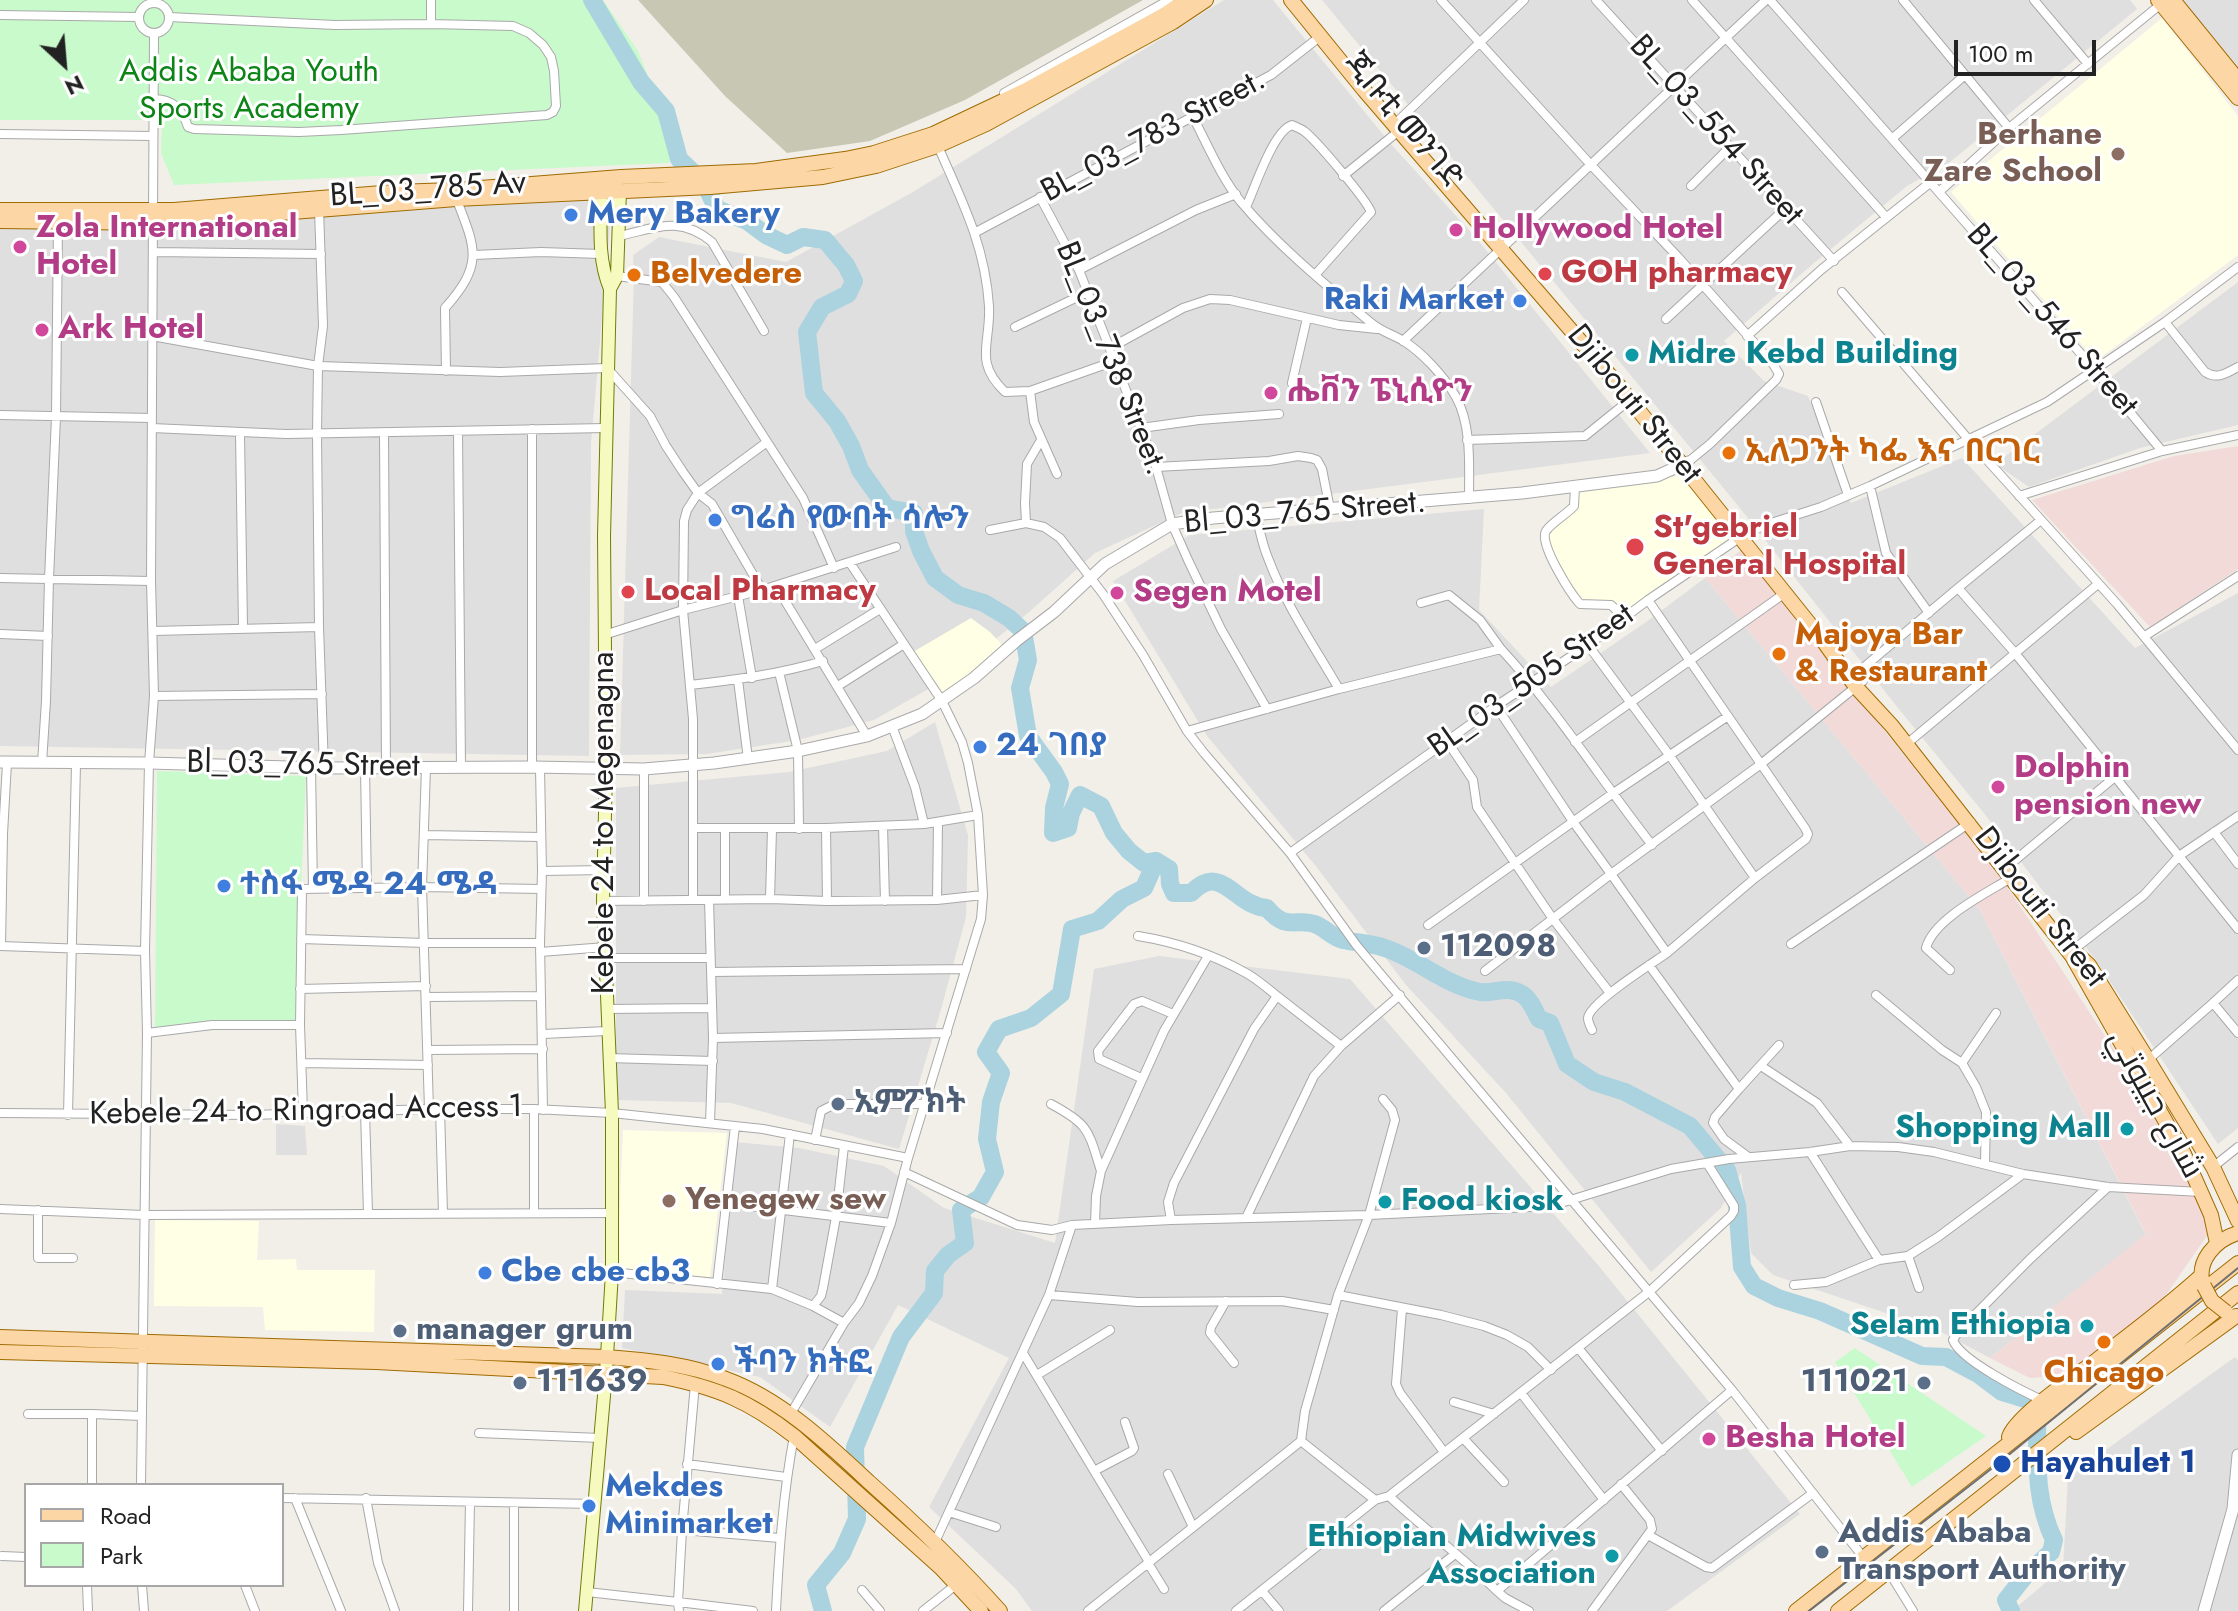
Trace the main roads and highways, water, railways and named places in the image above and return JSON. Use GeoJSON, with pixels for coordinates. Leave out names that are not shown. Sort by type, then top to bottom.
{"type":"FeatureCollection","features":[{"type":"Feature","properties":{"kind":"main road"},"geometry":{"type":"LineString","coordinates":[[935,140],[1186,0]]}},
{"type":"Feature","properties":{"kind":"main road"},"geometry":{"type":"LineString","coordinates":[[664,182],[707,180],[845,159],[935,140],[986,124],[1173,22],[1206,0]]}},
{"type":"Feature","properties":{"kind":"main road"},"geometry":{"type":"LineString","coordinates":[[1291,0],[1323,33]]}},
{"type":"Feature","properties":{"kind":"main road","name":"ጂቡቲ መንገድ"},"geometry":{"type":"LineString","coordinates":[[1300,0],[1323,33],[1504,246]]}},
{"type":"Feature","properties":{"kind":"main road"},"geometry":{"type":"LineString","coordinates":[[2164,1],[2220,67],[2238,98]]}},
{"type":"Feature","properties":{"kind":"main road"},"geometry":{"type":"LineString","coordinates":[[2220,67],[2238,80]]}},
{"type":"Feature","properties":{"kind":"main road","name":"BL_03_785 Av"},"geometry":{"type":"LineString","coordinates":[[0,210],[153,217],[235,206],[394,192],[601,192],[664,182]]}},
{"type":"Feature","properties":{"kind":"main road","name":"BL_03_785 Av"},"geometry":{"type":"LineString","coordinates":[[0,221],[58,222],[319,209],[455,194],[664,182]]}},
{"type":"Feature","properties":{"kind":"main road"},"geometry":{"type":"LineString","coordinates":[[610,289],[617,276],[620,190]]}},
{"type":"Feature","properties":{"kind":"main road"},"geometry":{"type":"LineString","coordinates":[[601,192],[601,254],[610,289]]}},
{"type":"Feature","properties":{"kind":"main road","name":"Djibouti Street"},"geometry":{"type":"LineString","coordinates":[[1504,246],[1632,398],[1909,742],[1969,823]]}},
{"type":"Feature","properties":{"kind":"main road","name":"Kebele 24 to Megenagna"},"geometry":{"type":"LineString","coordinates":[[606,1373],[612,1272],[612,1113],[603,901],[606,428],[610,289]]}},
{"type":"Feature","properties":{"kind":"main road","name":"Djibouti Street"},"geometry":{"type":"LineString","coordinates":[[1859,680],[1969,823],[2073,950],[2089,965],[2213,1167],[2238,1221]]}},
{"type":"Feature","properties":{"kind":"main road","name":"Djibouti Street"},"geometry":{"type":"LineString","coordinates":[[2011,874],[2072,956],[2079,972]]}},
{"type":"Feature","properties":{"kind":"main road","name":"شارع جيبوتي"},"geometry":{"type":"LineString","coordinates":[[2079,972],[2184,1154],[2211,1215],[2217,1243]]}},
{"type":"Feature","properties":{"kind":"main road"},"geometry":{"type":"LineString","coordinates":[[2049,1443],[2072,1435],[2233,1315],[2212,1301],[2202,1281],[2205,1260],[2217,1243],[2238,1233]]}},
{"type":"Feature","properties":{"kind":"main road"},"geometry":{"type":"LineString","coordinates":[[2043,1406],[2158,1326],[2238,1263]]}},
{"type":"Feature","properties":{"kind":"main road"},"geometry":{"type":"LineString","coordinates":[[1796,1611],[2014,1434],[2043,1406],[2202,1281]]}},
{"type":"Feature","properties":{"kind":"main road"},"geometry":{"type":"LineString","coordinates":[[1838,1611],[2238,1293]]}},
{"type":"Feature","properties":{"kind":"main road"},"geometry":{"type":"LineString","coordinates":[[0,1337],[143,1350],[606,1373],[663,1377],[695,1384],[743,1401],[769,1416],[837,1473],[957,1584],[981,1611]]}},
{"type":"Feature","properties":{"kind":"main road"},"geometry":{"type":"LineString","coordinates":[[0,1352],[143,1350],[606,1357],[697,1369],[728,1379],[790,1415],[838,1453],[935,1542],[1000,1611]]}},
{"type":"Feature","properties":{"kind":"main road"},"geometry":{"type":"LineString","coordinates":[[585,1611],[606,1373]]}},
{"type":"Feature","properties":{"kind":"main road"},"geometry":{"type":"LineString","coordinates":[[864,1498],[874,1486]]}},
{"type":"Feature","properties":{"kind":"waterway"},"geometry":{"type":"LineString","coordinates":[[592,0],[641,82],[666,111],[679,159],[705,184],[717,209],[747,221],[787,245],[803,237],[825,240],[846,265],[854,281],[848,294],[822,307],[807,332],[814,393],[837,421],[860,470],[887,508],[914,513],[914,531],[935,578],[958,595],[984,603],[1009,618],[1023,631],[1028,660],[1020,688],[1028,736],[1060,784],[1054,808],[1053,833],[1068,828],[1080,795],[1101,806],[1114,833],[1129,851],[1144,863],[1156,861],[1169,869],[1174,893],[1191,893],[1202,884],[1220,883],[1246,900],[1267,908],[1281,920],[1310,923],[1343,940],[1385,948],[1468,989],[1480,992],[1511,990],[1522,994],[1539,1019],[1550,1023],[1567,1064],[1594,1082],[1625,1092],[1690,1126],[1727,1170],[1737,1205],[1742,1267],[1754,1286],[1922,1356],[1946,1357],[1978,1374],[2002,1392],[2028,1400],[2037,1407],[2040,1491],[2054,1540],[2051,1552],[2025,1576],[2006,1600],[2011,1611]]}},
{"type":"Feature","properties":{"kind":"waterway"},"geometry":{"type":"LineString","coordinates":[[823,1611],[816,1585],[842,1553],[857,1519],[855,1447],[901,1337],[934,1293],[935,1271],[948,1255],[965,1243],[961,1210],[981,1197],[995,1172],[987,1139],[991,1102],[1001,1073],[986,1052],[999,1029],[1031,1018],[1061,994],[1072,929],[1098,921],[1122,899],[1144,888],[1156,861]]}},
{"type":"Feature","properties":{"kind":"tram line"},"geometry":{"type":"LineString","coordinates":[[1809,1611],[2000,1462],[2238,1268]]}},
{"type":"Feature","properties":{"kind":"place","name":"Berhane Zare School"},"geometry":{"type":"Point","coordinates":[2118,154]}},
{"type":"Feature","properties":{"kind":"place","name":"Mery Bakery"},"geometry":{"type":"Point","coordinates":[571,215]}},
{"type":"Feature","properties":{"kind":"place","name":"Hollywood Hotel"},"geometry":{"type":"Point","coordinates":[1456,230]}},
{"type":"Feature","properties":{"kind":"place","name":"Zola International Hotel"},"geometry":{"type":"Point","coordinates":[20,247]}},
{"type":"Feature","properties":{"kind":"place","name":"GOH pharmacy"},"geometry":{"type":"Point","coordinates":[1545,274]}},
{"type":"Feature","properties":{"kind":"place","name":"Belvedere"},"geometry":{"type":"Point","coordinates":[634,275]}},
{"type":"Feature","properties":{"kind":"place","name":"Raki Market"},"geometry":{"type":"Point","coordinates":[1520,301]}},
{"type":"Feature","properties":{"kind":"place","name":"Ark Hotel"},"geometry":{"type":"Point","coordinates":[42,330]}},
{"type":"Feature","properties":{"kind":"place","name":"Midre Kebd Building"},"geometry":{"type":"Point","coordinates":[1632,355]}},
{"type":"Feature","properties":{"kind":"place","name":"ሔቨን ፔኒሲዮን"},"geometry":{"type":"Point","coordinates":[1271,393]}},
{"type":"Feature","properties":{"kind":"place","name":"ኢለጋንት ካፌ እና በርገር"},"geometry":{"type":"Point","coordinates":[1729,453]}},
{"type":"Feature","properties":{"kind":"place","name":"ግሬስ የውበት ሳሎን"},"geometry":{"type":"Point","coordinates":[715,520]}},
{"type":"Feature","properties":{"kind":"place","name":"St'gebriel General Hospital"},"geometry":{"type":"Point","coordinates":[1635,547]}},
{"type":"Feature","properties":{"kind":"place","name":"Local Pharmacy"},"geometry":{"type":"Point","coordinates":[628,592]}},
{"type":"Feature","properties":{"kind":"place","name":"Segen Motel"},"geometry":{"type":"Point","coordinates":[1117,593]}},
{"type":"Feature","properties":{"kind":"place","name":"Majoya Bar & Restaurant"},"geometry":{"type":"Point","coordinates":[1779,654]}},
{"type":"Feature","properties":{"kind":"place","name":"24 ገበያ"},"geometry":{"type":"Point","coordinates":[980,747]}},
{"type":"Feature","properties":{"kind":"place","name":"Dolphin pension new"},"geometry":{"type":"Point","coordinates":[1998,787]}},
{"type":"Feature","properties":{"kind":"place","name":"ተስፋ ሜዳ 24 ሜዳ"},"geometry":{"type":"Point","coordinates":[224,886]}},
{"type":"Feature","properties":{"kind":"place","name":"112098"},"geometry":{"type":"Point","coordinates":[1424,948]}},
{"type":"Feature","properties":{"kind":"place","name":"ኢምፖክት"},"geometry":{"type":"Point","coordinates":[838,1104]}},
{"type":"Feature","properties":{"kind":"place","name":"Shopping Mall"},"geometry":{"type":"Point","coordinates":[2127,1129]}},
{"type":"Feature","properties":{"kind":"place","name":"Yenegew sew"},"geometry":{"type":"Point","coordinates":[669,1201]}},
{"type":"Feature","properties":{"kind":"place","name":"Food kiosk"},"geometry":{"type":"Point","coordinates":[1385,1202]}},
{"type":"Feature","properties":{"kind":"place","name":"Cbe cbe cb3"},"geometry":{"type":"Point","coordinates":[485,1273]}},
{"type":"Feature","properties":{"kind":"place","name":"Selam Ethiopia"},"geometry":{"type":"Point","coordinates":[2087,1326]}},
{"type":"Feature","properties":{"kind":"place","name":"manager grum"},"geometry":{"type":"Point","coordinates":[400,1331]}},
{"type":"Feature","properties":{"kind":"place","name":"Chicago"},"geometry":{"type":"Point","coordinates":[2104,1342]}},
{"type":"Feature","properties":{"kind":"place","name":"ችባን ክትፎ"},"geometry":{"type":"Point","coordinates":[718,1364]}},
{"type":"Feature","properties":{"kind":"place","name":"111639"},"geometry":{"type":"Point","coordinates":[520,1383]}},
{"type":"Feature","properties":{"kind":"place","name":"111021"},"geometry":{"type":"Point","coordinates":[1924,1383]}},
{"type":"Feature","properties":{"kind":"place","name":"Besha Hotel"},"geometry":{"type":"Point","coordinates":[1709,1439]}},
{"type":"Feature","properties":{"kind":"place","name":"Hayahulet 1"},"geometry":{"type":"Point","coordinates":[2002,1464]}},
{"type":"Feature","properties":{"kind":"place","name":"Mekdes Minimarket"},"geometry":{"type":"Point","coordinates":[589,1506]}},
{"type":"Feature","properties":{"kind":"place","name":"Addis Ababa Transport Authority"},"geometry":{"type":"Point","coordinates":[1822,1552]}},
{"type":"Feature","properties":{"kind":"place","name":"Ethiopian Midwives Association"},"geometry":{"type":"Point","coordinates":[1612,1556]}},
{"type":"Feature","properties":{"kind":"park label","name":"Addis Ababa Youth Sports Academy"},"geometry":{"type":"Point","coordinates":[249,92]}}]}
